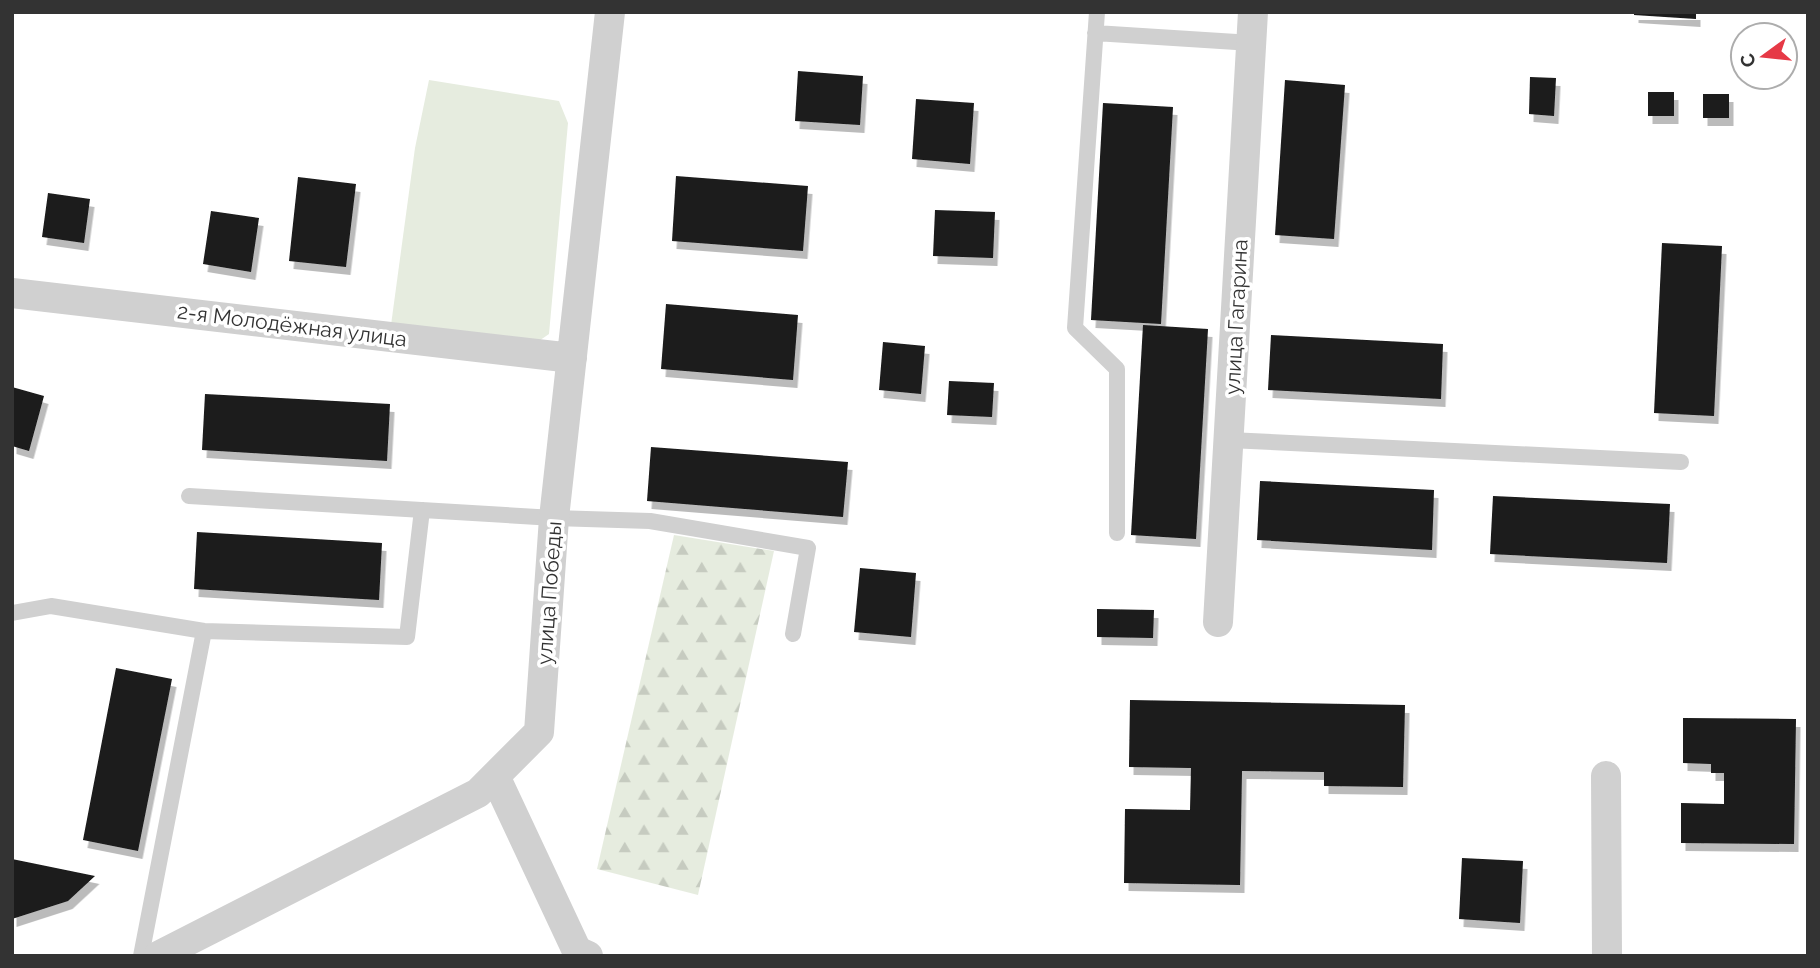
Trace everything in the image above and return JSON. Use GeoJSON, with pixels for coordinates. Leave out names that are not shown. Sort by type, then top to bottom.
{"type":"FeatureCollection","features":[{"type":"Feature","properties":{"kind":"street","name":"улица Победы"},"geometry":{"type":"LineString","coordinates":[[158,956],[478,793],[539,732],[554,518],[610,12]]}},
{"type":"Feature","properties":{"kind":"street","name":"улица Гагарина"},"geometry":{"type":"LineString","coordinates":[[1218,622],[1254,12]]}},
{"type":"Feature","properties":{"kind":"street","name":"2-я Молодёжная улица"},"geometry":{"type":"LineString","coordinates":[[12,293],[572,358]]}},
{"type":"Feature","properties":{"kind":"street"},"geometry":{"type":"LineString","coordinates":[[495,776],[581,954]]}},
{"type":"Feature","properties":{"kind":"street"},"geometry":{"type":"LineString","coordinates":[[1606,776],[1607,956]]}},
{"type":"Feature","properties":{"kind":"lane"},"geometry":{"type":"LineString","coordinates":[[1097,12],[1075,328],[1117,369],[1117,533]]}},
{"type":"Feature","properties":{"kind":"lane"},"geometry":{"type":"LineString","coordinates":[[1095,33],[1252,43]]}},
{"type":"Feature","properties":{"kind":"lane"},"geometry":{"type":"LineString","coordinates":[[1229,440],[1681,462]]}},
{"type":"Feature","properties":{"kind":"lane"},"geometry":{"type":"LineString","coordinates":[[189,496],[554,518],[650,521],[808,548],[793,634]]}},
{"type":"Feature","properties":{"kind":"lane"},"geometry":{"type":"LineString","coordinates":[[12,613],[51,606],[204,631],[407,637],[422,510]]}},
{"type":"Feature","properties":{"kind":"lane"},"geometry":{"type":"LineString","coordinates":[[141,956],[204,631]]}},
{"type":"Feature","properties":{"kind":"green space"},"geometry":{"type":"Polygon","coordinates":[[[429,80],[559,101],[568,123],[549,334],[536,343],[391,325],[415,148],[429,80]]]}},
{"type":"Feature","properties":{"kind":"green space"},"geometry":{"type":"Polygon","coordinates":[[[674,535],[774,551],[698,895],[597,869],[674,535]]]}},
{"type":"Feature","properties":{"kind":"building"},"geometry":{"type":"Polygon","coordinates":[[[1634,12],[1696,12],[1696,19],[1634,15],[1634,12]]]}},
{"type":"Feature","properties":{"kind":"building"},"geometry":{"type":"Polygon","coordinates":[[[798,71],[863,76],[860,125],[795,121],[798,71]]]}},
{"type":"Feature","properties":{"kind":"building"},"geometry":{"type":"Polygon","coordinates":[[[1530,77],[1556,78],[1554,116],[1529,114],[1530,77]]]}},
{"type":"Feature","properties":{"kind":"building"},"geometry":{"type":"Polygon","coordinates":[[[1285,80],[1345,85],[1334,239],[1275,235],[1285,80]]]}},
{"type":"Feature","properties":{"kind":"building"},"geometry":{"type":"Polygon","coordinates":[[[1648,92],[1674,92],[1674,116],[1648,116],[1648,92]]]}},
{"type":"Feature","properties":{"kind":"building"},"geometry":{"type":"Polygon","coordinates":[[[1703,94],[1729,94],[1729,118],[1703,118],[1703,94]]]}},
{"type":"Feature","properties":{"kind":"building"},"geometry":{"type":"Polygon","coordinates":[[[916,99],[974,103],[970,164],[912,159],[916,99]]]}},
{"type":"Feature","properties":{"kind":"building"},"geometry":{"type":"Polygon","coordinates":[[[1103,103],[1173,107],[1161,324],[1091,320],[1103,103]]]}},
{"type":"Feature","properties":{"kind":"building"},"geometry":{"type":"Polygon","coordinates":[[[676,176],[808,186],[803,251],[672,241],[676,176]]]}},
{"type":"Feature","properties":{"kind":"building"},"geometry":{"type":"Polygon","coordinates":[[[298,177],[356,184],[346,267],[289,261],[298,177]]]}},
{"type":"Feature","properties":{"kind":"building"},"geometry":{"type":"Polygon","coordinates":[[[48,193],[90,199],[84,243],[42,237],[48,193]]]}},
{"type":"Feature","properties":{"kind":"building"},"geometry":{"type":"Polygon","coordinates":[[[935,210],[995,212],[993,258],[933,256],[935,210]]]}},
{"type":"Feature","properties":{"kind":"building"},"geometry":{"type":"Polygon","coordinates":[[[211,211],[259,218],[251,272],[203,264],[211,211]]]}},
{"type":"Feature","properties":{"kind":"building"},"geometry":{"type":"Polygon","coordinates":[[[1662,243],[1722,246],[1714,416],[1654,413],[1662,243]]]}},
{"type":"Feature","properties":{"kind":"building"},"geometry":{"type":"Polygon","coordinates":[[[666,304],[798,315],[793,380],[661,369],[666,304]]]}},
{"type":"Feature","properties":{"kind":"building"},"geometry":{"type":"Polygon","coordinates":[[[1143,325],[1208,329],[1196,539],[1131,535],[1143,325]]]}},
{"type":"Feature","properties":{"kind":"building"},"geometry":{"type":"Polygon","coordinates":[[[1271,335],[1443,344],[1441,399],[1268,390],[1271,335]]]}},
{"type":"Feature","properties":{"kind":"building"},"geometry":{"type":"Polygon","coordinates":[[[883,342],[925,346],[921,394],[879,390],[883,342]]]}},
{"type":"Feature","properties":{"kind":"building"},"geometry":{"type":"Polygon","coordinates":[[[949,381],[994,383],[992,417],[947,415],[949,381]]]}},
{"type":"Feature","properties":{"kind":"building"},"geometry":{"type":"Polygon","coordinates":[[[12,387],[44,396],[29,451],[12,446],[12,387]]]}},
{"type":"Feature","properties":{"kind":"building"},"geometry":{"type":"Polygon","coordinates":[[[205,394],[390,404],[387,461],[202,450],[205,394]]]}},
{"type":"Feature","properties":{"kind":"building"},"geometry":{"type":"Polygon","coordinates":[[[651,447],[848,462],[843,517],[647,501],[651,447]]]}},
{"type":"Feature","properties":{"kind":"building"},"geometry":{"type":"Polygon","coordinates":[[[1260,481],[1434,490],[1432,550],[1257,540],[1260,481]]]}},
{"type":"Feature","properties":{"kind":"building"},"geometry":{"type":"Polygon","coordinates":[[[1493,496],[1670,504],[1667,563],[1490,554],[1493,496]]]}},
{"type":"Feature","properties":{"kind":"building"},"geometry":{"type":"Polygon","coordinates":[[[197,532],[382,543],[379,600],[194,589],[197,532]]]}},
{"type":"Feature","properties":{"kind":"building"},"geometry":{"type":"Polygon","coordinates":[[[860,568],[916,573],[911,637],[854,632],[860,568]]]}},
{"type":"Feature","properties":{"kind":"building"},"geometry":{"type":"Polygon","coordinates":[[[1097,609],[1154,610],[1153,638],[1097,637],[1097,609]]]}},
{"type":"Feature","properties":{"kind":"building"},"geometry":{"type":"Polygon","coordinates":[[[116,668],[172,679],[138,851],[83,840],[116,668]]]}},
{"type":"Feature","properties":{"kind":"building"},"geometry":{"type":"Polygon","coordinates":[[[1130,700],[1405,705],[1403,787],[1324,786],[1324,772],[1242,771],[1240,885],[1124,883],[1125,809],[1190,810],[1191,768],[1129,767],[1130,700]]]}},
{"type":"Feature","properties":{"kind":"building"},"geometry":{"type":"Polygon","coordinates":[[[1683,718],[1796,719],[1794,844],[1681,843],[1681,803],[1724,804],[1724,773],[1711,773],[1711,764],[1683,763],[1683,718]]]}},
{"type":"Feature","properties":{"kind":"building"},"geometry":{"type":"Polygon","coordinates":[[[1462,858],[1523,861],[1520,923],[1459,919],[1462,858]]]}},
{"type":"Feature","properties":{"kind":"building"},"geometry":{"type":"Polygon","coordinates":[[[12,859],[95,876],[68,901],[12,919],[12,859]]]}}]}
